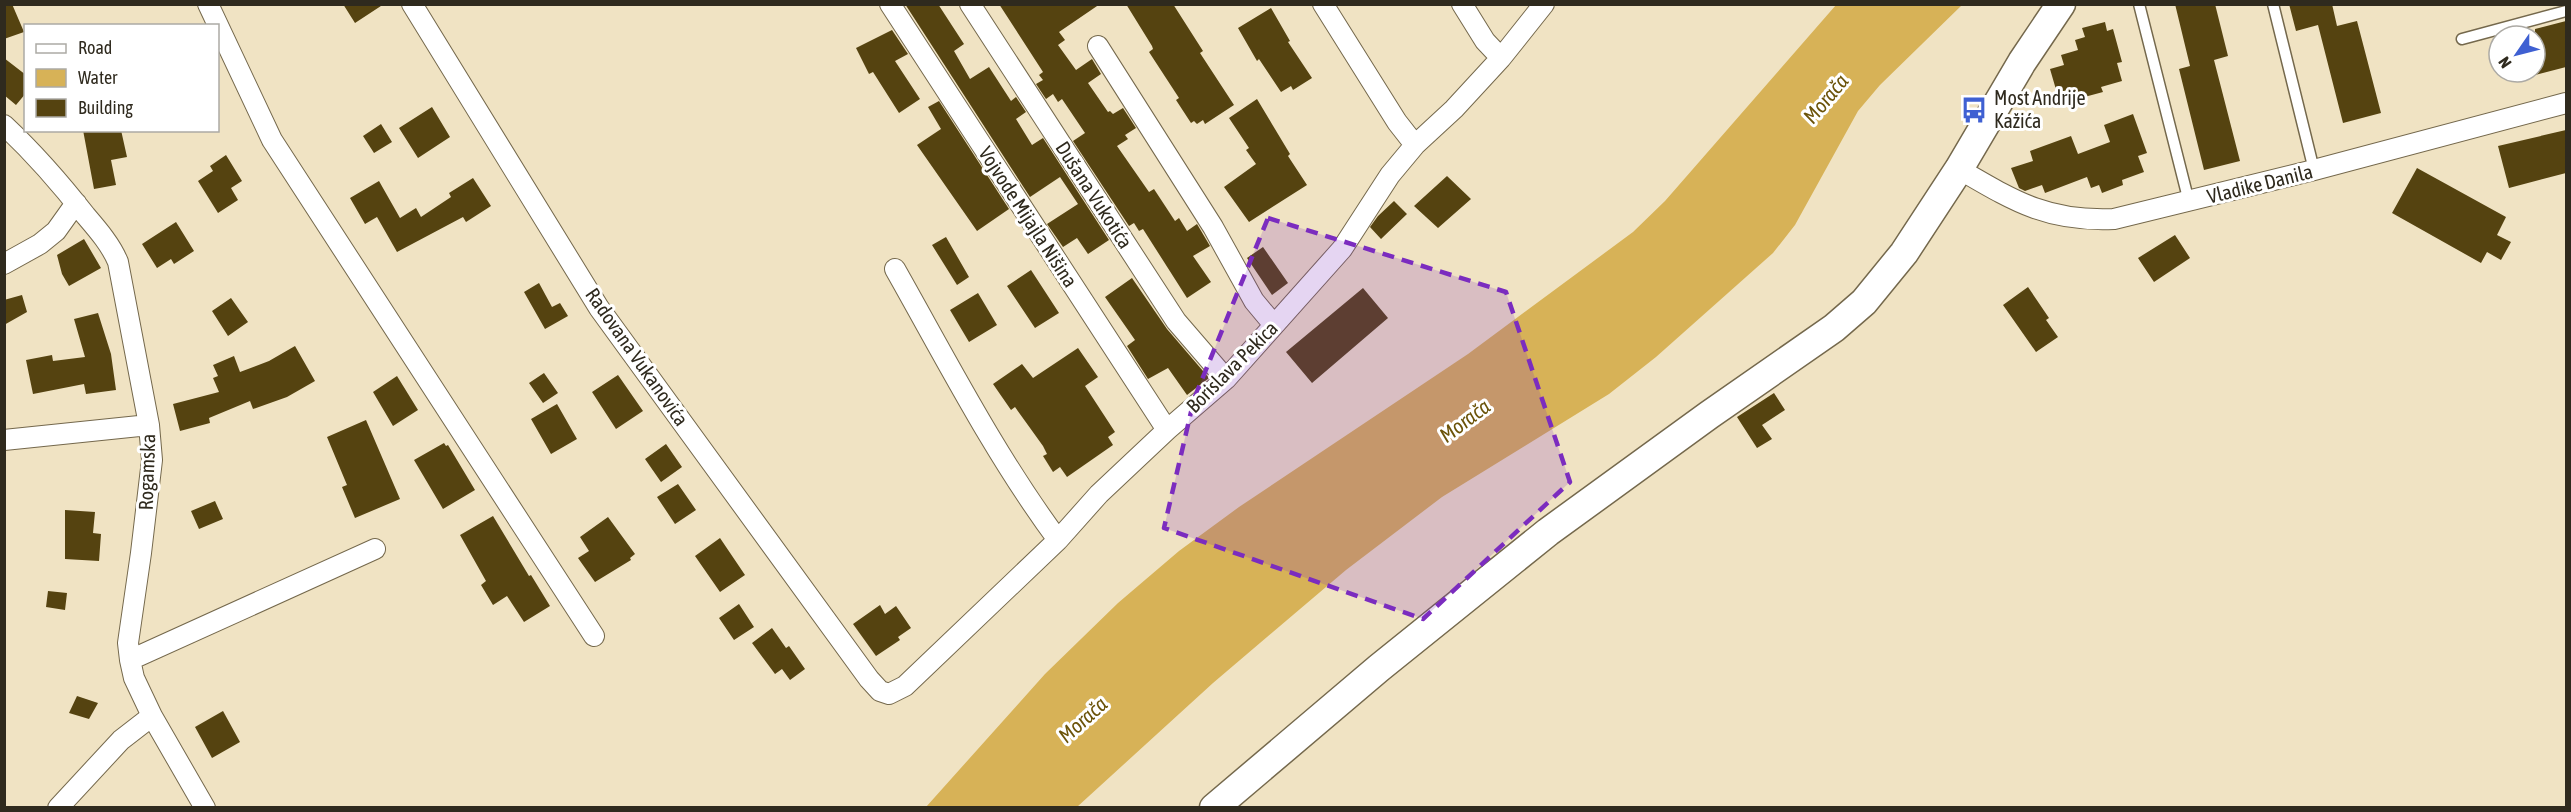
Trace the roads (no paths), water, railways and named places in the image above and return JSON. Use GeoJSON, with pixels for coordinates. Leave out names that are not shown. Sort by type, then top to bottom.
{"type":"FeatureCollection","features":[{"type":"Feature","properties":{"kind":"main road"},"geometry":{"type":"LineString","coordinates":[[1214,807],[1379,668],[1548,532],[1846,318],[1892,270],[1959,169],[2011,79],[2061,4]]}},
{"type":"Feature","properties":{"kind":"street"},"geometry":{"type":"LineString","coordinates":[[208,4],[217,24]]}},
{"type":"Feature","properties":{"kind":"street","name":"Radovana Vukanovića"},"geometry":{"type":"LineString","coordinates":[[412,4],[600,308],[869,679],[885,694]]}},
{"type":"Feature","properties":{"kind":"street","name":"Vojvode Mijajla Nišina"},"geometry":{"type":"LineString","coordinates":[[890,4],[1167,430]]}},
{"type":"Feature","properties":{"kind":"street","name":"Dušana Vukotića"},"geometry":{"type":"LineString","coordinates":[[970,4],[1176,321],[1226,380]]}},
{"type":"Feature","properties":{"kind":"street"},"geometry":{"type":"LineString","coordinates":[[1323,4],[1397,122],[1415,145]]}},
{"type":"Feature","properties":{"kind":"street"},"geometry":{"type":"LineString","coordinates":[[1462,4],[1485,40],[1501,58]]}},
{"type":"Feature","properties":{"kind":"street","name":"Borislava Pekica"},"geometry":{"type":"LineString","coordinates":[[885,694],[895,693],[905,686],[1058,540],[1099,494],[1167,430],[1226,380],[1342,249],[1390,175],[1415,145],[1454,109],[1501,58],[1544,4]]}},
{"type":"Feature","properties":{"kind":"street"},"geometry":{"type":"LineString","coordinates":[[219,27],[272,140],[594,636]]}},
{"type":"Feature","properties":{"kind":"street"},"geometry":{"type":"LineString","coordinates":[[1098,46],[1213,227],[1254,301],[1274,325]]}},
{"type":"Feature","properties":{"kind":"street","name":"Vladike Danila"},"geometry":{"type":"LineString","coordinates":[[1959,169],[2029,208],[2058,217],[2088,220],[2114,219],[2314,170],[2566,103]]}},
{"type":"Feature","properties":{"kind":"street","name":"Rogamska"},"geometry":{"type":"LineString","coordinates":[[4,125],[38,158],[76,203],[113,251],[118,262],[149,425],[152,460],[128,643],[130,660],[134,678],[152,716],[205,807]]}},
{"type":"Feature","properties":{"kind":"street"},"geometry":{"type":"LineString","coordinates":[[4,264],[40,244],[57,231],[76,203]]}},
{"type":"Feature","properties":{"kind":"street"},"geometry":{"type":"LineString","coordinates":[[895,269],[1009,469],[1058,540]]}},
{"type":"Feature","properties":{"kind":"street"},"geometry":{"type":"LineString","coordinates":[[4,440],[149,425]]}},
{"type":"Feature","properties":{"kind":"street"},"geometry":{"type":"LineString","coordinates":[[130,660],[375,549]]}},
{"type":"Feature","properties":{"kind":"street"},"geometry":{"type":"LineString","coordinates":[[57,807],[121,740],[152,716]]}},
{"type":"Feature","properties":{"kind":"lane"},"geometry":{"type":"LineString","coordinates":[[2139,4],[2189,202]]}},
{"type":"Feature","properties":{"kind":"lane"},"geometry":{"type":"LineString","coordinates":[[2273,4],[2314,170]]}},
{"type":"Feature","properties":{"kind":"lane"},"geometry":{"type":"LineString","coordinates":[[2462,39],[2566,11]]}},
{"type":"Feature","properties":{"kind":"water","name":"Morača"},"geometry":{"type":"Polygon","coordinates":[[[1836,5],[1962,5],[1880,85],[1858,111],[1795,225],[1773,253],[1656,357],[1609,394],[1442,497],[1346,570],[1213,683],[1077,807],[926,807],[1045,674],[1118,603],[1179,551],[1239,507],[1468,354],[1633,232],[1665,201],[1836,5]]]}},
{"type":"Feature","properties":{"kind":"place","name":"Most Andrije Kažića"},"geometry":{"type":"Point","coordinates":[1974,110]}}]}
